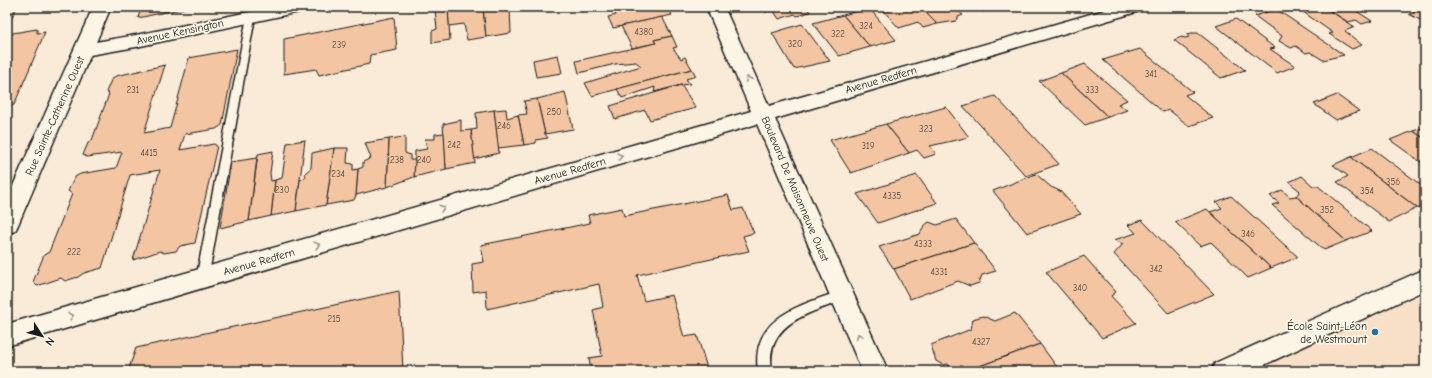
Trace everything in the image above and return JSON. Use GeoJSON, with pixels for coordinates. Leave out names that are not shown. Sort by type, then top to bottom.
{"type":"FeatureCollection","features":[{"type":"Feature","properties":{"kind":"street","name":"Rue Sainte-Catherine Ouest"},"geometry":{"type":"LineString","coordinates":[[7,225],[13,200],[84,50],[102,7]]}},
{"type":"Feature","properties":{"kind":"street","name":"Avenue Kensington"},"geometry":{"type":"LineString","coordinates":[[84,50],[136,41],[262,13],[299,7]]}},
{"type":"Feature","properties":{"kind":"street","name":"Boulevard De Maisonneuve Ouest"},"geometry":{"type":"LineString","coordinates":[[715,7],[764,114],[841,296],[875,371]]}},
{"type":"Feature","properties":{"kind":"street","name":"Avenue Redfern"},"geometry":{"type":"LineString","coordinates":[[7,335],[1134,7]]}},
{"type":"Feature","properties":{"kind":"street"},"geometry":{"type":"LineString","coordinates":[[1224,371],[1425,279]]}},
{"type":"Feature","properties":{"kind":"lane"},"geometry":{"type":"LineString","coordinates":[[202,279],[262,13]]}},
{"type":"Feature","properties":{"kind":"lane"},"geometry":{"type":"LineString","coordinates":[[765,371],[764,351],[773,330],[796,313],[841,296]]}},
{"type":"Feature","properties":{"kind":"shaded area","name":"École Saint-Léon de Westmount"},"geometry":{"type":"Polygon","coordinates":[[[1425,294],[1425,371],[1224,371],[1425,294]]]}},
{"type":"Feature","properties":{"kind":"building"},"geometry":{"type":"Polygon","coordinates":[[[7,7],[17,7],[11,19],[7,20],[7,7]]]}},
{"type":"Feature","properties":{"kind":"building"},"geometry":{"type":"Polygon","coordinates":[[[141,7],[189,7],[138,18],[141,7]]]}},
{"type":"Feature","properties":{"kind":"building"},"geometry":{"type":"Polygon","coordinates":[[[448,7],[483,7],[486,37],[467,40],[464,24],[449,26],[448,7]]]}},
{"type":"Feature","properties":{"kind":"building"},"geometry":{"type":"Polygon","coordinates":[[[483,7],[510,7],[511,33],[486,37],[483,7]]]}},
{"type":"Feature","properties":{"kind":"building"},"geometry":{"type":"Polygon","coordinates":[[[541,7],[560,7],[543,12],[541,7]]]}},
{"type":"Feature","properties":{"kind":"building"},"geometry":{"type":"Polygon","coordinates":[[[629,7],[668,7],[672,15],[613,28],[608,17],[616,15],[614,10],[629,7]]]}},
{"type":"Feature","properties":{"kind":"building"},"geometry":{"type":"Polygon","coordinates":[[[763,7],[806,7],[810,12],[797,16],[795,14],[779,19],[773,10],[765,12],[763,7]]]}},
{"type":"Feature","properties":{"kind":"building"},"geometry":{"type":"Polygon","coordinates":[[[880,7],[920,7],[937,24],[923,28],[918,22],[899,28],[880,7]]]}},
{"type":"Feature","properties":{"kind":"building"},"geometry":{"type":"Polygon","coordinates":[[[920,7],[954,7],[963,15],[958,17],[956,21],[937,24],[920,7]]]}},
{"type":"Feature","properties":{"kind":"building"},"geometry":{"type":"Polygon","coordinates":[[[977,7],[1002,7],[983,12],[977,7]]]}},
{"type":"Feature","properties":{"kind":"building"},"geometry":{"type":"Polygon","coordinates":[[[1296,7],[1324,7],[1355,27],[1345,31],[1362,45],[1352,49],[1329,34],[1333,33],[1296,7]]]}},
{"type":"Feature","properties":{"kind":"building"},"geometry":{"type":"Polygon","coordinates":[[[1324,7],[1350,7],[1372,21],[1362,24],[1356,20],[1348,22],[1324,7]]]}},
{"type":"Feature","properties":{"kind":"building"},"geometry":{"type":"Polygon","coordinates":[[[1406,7],[1425,7],[1425,20],[1422,21],[1409,14],[1415,13],[1406,7]]]}},
{"type":"Feature","properties":{"kind":"building"},"geometry":{"type":"Polygon","coordinates":[[[448,8],[450,40],[432,43],[432,31],[437,29],[435,10],[448,8]]]}},
{"type":"Feature","properties":{"kind":"building"},"geometry":{"type":"Polygon","coordinates":[[[869,8],[896,40],[870,47],[843,15],[869,8]]]}},
{"type":"Feature","properties":{"kind":"building"},"geometry":{"type":"Polygon","coordinates":[[[1276,9],[1344,55],[1323,60],[1310,52],[1306,53],[1296,46],[1291,48],[1279,41],[1282,36],[1255,16],[1276,9]]]}},
{"type":"Feature","properties":{"kind":"building"},"geometry":{"type":"Polygon","coordinates":[[[843,15],[870,47],[839,56],[813,23],[843,15]]]}},
{"type":"Feature","properties":{"kind":"building"},"geometry":{"type":"Polygon","coordinates":[[[394,17],[397,50],[370,55],[369,64],[319,75],[316,69],[284,74],[284,39],[394,17]]]}},
{"type":"Feature","properties":{"kind":"building"},"geometry":{"type":"Polygon","coordinates":[[[662,17],[672,36],[654,40],[656,43],[632,48],[621,26],[662,17]]]}},
{"type":"Feature","properties":{"kind":"building"},"geometry":{"type":"Polygon","coordinates":[[[1236,19],[1275,48],[1270,49],[1295,66],[1277,73],[1216,26],[1236,19]]]}},
{"type":"Feature","properties":{"kind":"building"},"geometry":{"type":"Polygon","coordinates":[[[802,24],[830,61],[794,69],[772,33],[802,24]]]}},
{"type":"Feature","properties":{"kind":"building"},"geometry":{"type":"Polygon","coordinates":[[[37,29],[37,33],[45,32],[14,105],[7,106],[7,34],[37,29]]]}},
{"type":"Feature","properties":{"kind":"building"},"geometry":{"type":"Polygon","coordinates":[[[1198,33],[1245,70],[1221,78],[1174,40],[1181,37],[1189,37],[1187,34],[1198,33]]]}},
{"type":"Feature","properties":{"kind":"building"},"geometry":{"type":"Polygon","coordinates":[[[672,36],[677,47],[673,48],[681,59],[685,57],[692,69],[592,96],[585,83],[641,66],[636,62],[615,64],[579,73],[576,61],[656,43],[654,40],[672,36]]]}},
{"type":"Feature","properties":{"kind":"building"},"geometry":{"type":"Polygon","coordinates":[[[237,49],[222,125],[216,129],[185,134],[180,150],[214,144],[217,146],[195,243],[180,246],[176,251],[164,253],[160,251],[133,260],[160,170],[130,175],[102,268],[84,273],[78,277],[65,281],[61,278],[37,286],[33,282],[44,255],[49,252],[72,194],[68,191],[75,177],[80,174],[116,168],[122,152],[87,157],[83,155],[88,143],[92,140],[109,94],[106,92],[112,78],[165,65],[144,133],[170,128],[189,58],[237,49]]]}},
{"type":"Feature","properties":{"kind":"building"},"geometry":{"type":"Polygon","coordinates":[[[1140,49],[1193,92],[1185,95],[1213,118],[1189,126],[1169,110],[1163,112],[1103,60],[1140,49]]]}},
{"type":"Feature","properties":{"kind":"building"},"geometry":{"type":"Polygon","coordinates":[[[558,55],[562,73],[536,77],[533,60],[558,55]]]}},
{"type":"Feature","properties":{"kind":"building"},"geometry":{"type":"Polygon","coordinates":[[[1085,64],[1127,100],[1118,104],[1127,110],[1108,117],[1061,73],[1085,64]]]}},
{"type":"Feature","properties":{"kind":"building"},"geometry":{"type":"Polygon","coordinates":[[[692,69],[696,76],[686,79],[690,84],[654,92],[655,87],[622,98],[617,89],[692,69]]]}},
{"type":"Feature","properties":{"kind":"building"},"geometry":{"type":"Polygon","coordinates":[[[1061,73],[1108,117],[1085,125],[1039,81],[1061,73]]]}},
{"type":"Feature","properties":{"kind":"building"},"geometry":{"type":"Polygon","coordinates":[[[681,85],[696,108],[650,120],[645,110],[615,119],[610,106],[681,85]]]}},
{"type":"Feature","properties":{"kind":"building"},"geometry":{"type":"Polygon","coordinates":[[[565,92],[573,129],[545,134],[537,99],[565,92]]]}},
{"type":"Feature","properties":{"kind":"building"},"geometry":{"type":"Polygon","coordinates":[[[1337,95],[1359,111],[1336,120],[1314,104],[1337,95]]]}},
{"type":"Feature","properties":{"kind":"building"},"geometry":{"type":"Polygon","coordinates":[[[995,96],[1059,164],[1026,176],[963,106],[995,96]]]}},
{"type":"Feature","properties":{"kind":"building"},"geometry":{"type":"Polygon","coordinates":[[[537,99],[545,134],[548,138],[536,140],[536,143],[524,145],[518,115],[527,114],[524,101],[537,99]]]}},
{"type":"Feature","properties":{"kind":"building"},"geometry":{"type":"Polygon","coordinates":[[[946,107],[969,137],[930,146],[936,154],[924,158],[917,150],[909,153],[886,124],[946,107]]]}},
{"type":"Feature","properties":{"kind":"building"},"geometry":{"type":"Polygon","coordinates":[[[506,109],[507,118],[518,115],[524,145],[498,148],[494,110],[506,109]]]}},
{"type":"Feature","properties":{"kind":"building"},"geometry":{"type":"Polygon","coordinates":[[[494,110],[499,153],[474,159],[471,130],[477,129],[476,113],[494,110]]]}},
{"type":"Feature","properties":{"kind":"building"},"geometry":{"type":"Polygon","coordinates":[[[461,120],[461,131],[471,130],[475,163],[446,169],[443,124],[461,120]]]}},
{"type":"Feature","properties":{"kind":"building"},"geometry":{"type":"Polygon","coordinates":[[[886,124],[909,153],[851,173],[830,140],[886,124]]]}},
{"type":"Feature","properties":{"kind":"building"},"geometry":{"type":"Polygon","coordinates":[[[1425,127],[1425,139],[1413,131],[1425,127]]]}},
{"type":"Feature","properties":{"kind":"building"},"geometry":{"type":"Polygon","coordinates":[[[1413,131],[1425,139],[1425,165],[1390,140],[1413,131]]]}},
{"type":"Feature","properties":{"kind":"building"},"geometry":{"type":"Polygon","coordinates":[[[444,133],[446,169],[414,177],[415,151],[427,149],[425,139],[435,139],[435,134],[444,133]]]}},
{"type":"Feature","properties":{"kind":"building"},"geometry":{"type":"Polygon","coordinates":[[[405,137],[405,153],[410,155],[410,160],[415,160],[414,177],[387,187],[389,139],[405,137]]]}},
{"type":"Feature","properties":{"kind":"building"},"geometry":{"type":"Polygon","coordinates":[[[389,139],[387,187],[356,195],[358,169],[363,167],[363,162],[371,158],[365,143],[389,139]]]}},
{"type":"Feature","properties":{"kind":"building"},"geometry":{"type":"Polygon","coordinates":[[[305,140],[296,211],[271,216],[275,180],[282,178],[287,143],[305,140]]]}},
{"type":"Feature","properties":{"kind":"building"},"geometry":{"type":"Polygon","coordinates":[[[334,148],[348,148],[347,163],[353,164],[353,170],[358,169],[356,195],[354,200],[326,205],[334,148]]]}},
{"type":"Feature","properties":{"kind":"building"},"geometry":{"type":"Polygon","coordinates":[[[334,148],[326,205],[296,211],[300,180],[306,177],[305,173],[311,168],[312,153],[334,148]]]}},
{"type":"Feature","properties":{"kind":"building"},"geometry":{"type":"Polygon","coordinates":[[[1372,148],[1425,188],[1425,208],[1417,208],[1351,157],[1372,148]]]}},
{"type":"Feature","properties":{"kind":"building"},"geometry":{"type":"Polygon","coordinates":[[[273,151],[270,173],[271,181],[275,180],[271,216],[249,221],[258,154],[273,151]]]}},
{"type":"Feature","properties":{"kind":"building"},"geometry":{"type":"Polygon","coordinates":[[[1351,157],[1417,208],[1389,222],[1337,182],[1348,176],[1333,165],[1351,157]]]}},
{"type":"Feature","properties":{"kind":"building"},"geometry":{"type":"Polygon","coordinates":[[[257,158],[249,221],[220,228],[231,162],[257,158]]]}},
{"type":"Feature","properties":{"kind":"building"},"geometry":{"type":"Polygon","coordinates":[[[1036,174],[1051,187],[1060,191],[1081,214],[1027,233],[993,191],[1036,174]]]}},
{"type":"Feature","properties":{"kind":"building"},"geometry":{"type":"Polygon","coordinates":[[[917,175],[937,203],[878,223],[857,194],[917,175]]]}},
{"type":"Feature","properties":{"kind":"building"},"geometry":{"type":"Polygon","coordinates":[[[1302,176],[1313,186],[1318,186],[1372,231],[1346,241],[1296,196],[1300,191],[1289,182],[1302,176]]]}},
{"type":"Feature","properties":{"kind":"building"},"geometry":{"type":"Polygon","coordinates":[[[1282,190],[1290,197],[1296,196],[1346,241],[1324,250],[1272,205],[1279,203],[1270,196],[1282,190]]]}},
{"type":"Feature","properties":{"kind":"building"},"geometry":{"type":"Polygon","coordinates":[[[728,195],[733,210],[743,208],[754,233],[743,236],[749,251],[637,275],[644,301],[672,295],[684,337],[697,335],[707,368],[693,371],[591,371],[589,358],[602,356],[593,310],[603,307],[599,284],[487,309],[486,290],[473,292],[472,264],[484,262],[481,245],[590,223],[588,215],[622,208],[624,216],[728,195]]]}},
{"type":"Feature","properties":{"kind":"building"},"geometry":{"type":"Polygon","coordinates":[[[1231,196],[1298,257],[1271,268],[1210,212],[1222,208],[1216,202],[1231,196]]]}},
{"type":"Feature","properties":{"kind":"building"},"geometry":{"type":"Polygon","coordinates":[[[1207,209],[1271,268],[1248,278],[1211,242],[1200,246],[1175,222],[1207,209]]]}},
{"type":"Feature","properties":{"kind":"building"},"geometry":{"type":"Polygon","coordinates":[[[956,219],[974,243],[894,269],[879,247],[920,234],[924,226],[929,222],[937,225],[956,219]]]}},
{"type":"Feature","properties":{"kind":"building"},"geometry":{"type":"Polygon","coordinates":[[[1142,220],[1214,294],[1168,313],[1114,254],[1123,244],[1114,240],[1136,233],[1128,225],[1142,220]]]}},
{"type":"Feature","properties":{"kind":"building"},"geometry":{"type":"Polygon","coordinates":[[[974,243],[996,271],[982,275],[979,283],[970,286],[958,281],[910,299],[894,269],[974,243]]]}},
{"type":"Feature","properties":{"kind":"building"},"geometry":{"type":"Polygon","coordinates":[[[1084,256],[1116,292],[1111,296],[1136,323],[1102,338],[1046,272],[1084,256]]]}},
{"type":"Feature","properties":{"kind":"building"},"geometry":{"type":"Polygon","coordinates":[[[399,291],[403,371],[128,371],[136,348],[399,291]]]}},
{"type":"Feature","properties":{"kind":"building"},"geometry":{"type":"Polygon","coordinates":[[[1015,313],[1040,344],[966,371],[951,371],[948,364],[943,365],[936,361],[931,345],[971,329],[973,319],[983,316],[995,321],[1015,313]]]}},
{"type":"Feature","properties":{"kind":"building"},"geometry":{"type":"Polygon","coordinates":[[[1040,344],[1060,371],[966,371],[1040,344]]]}},
{"type":"Feature","properties":{"kind":"place","name":"École Saint-Léon de Westmount"},"geometry":{"type":"Point","coordinates":[1375,332]}}]}
